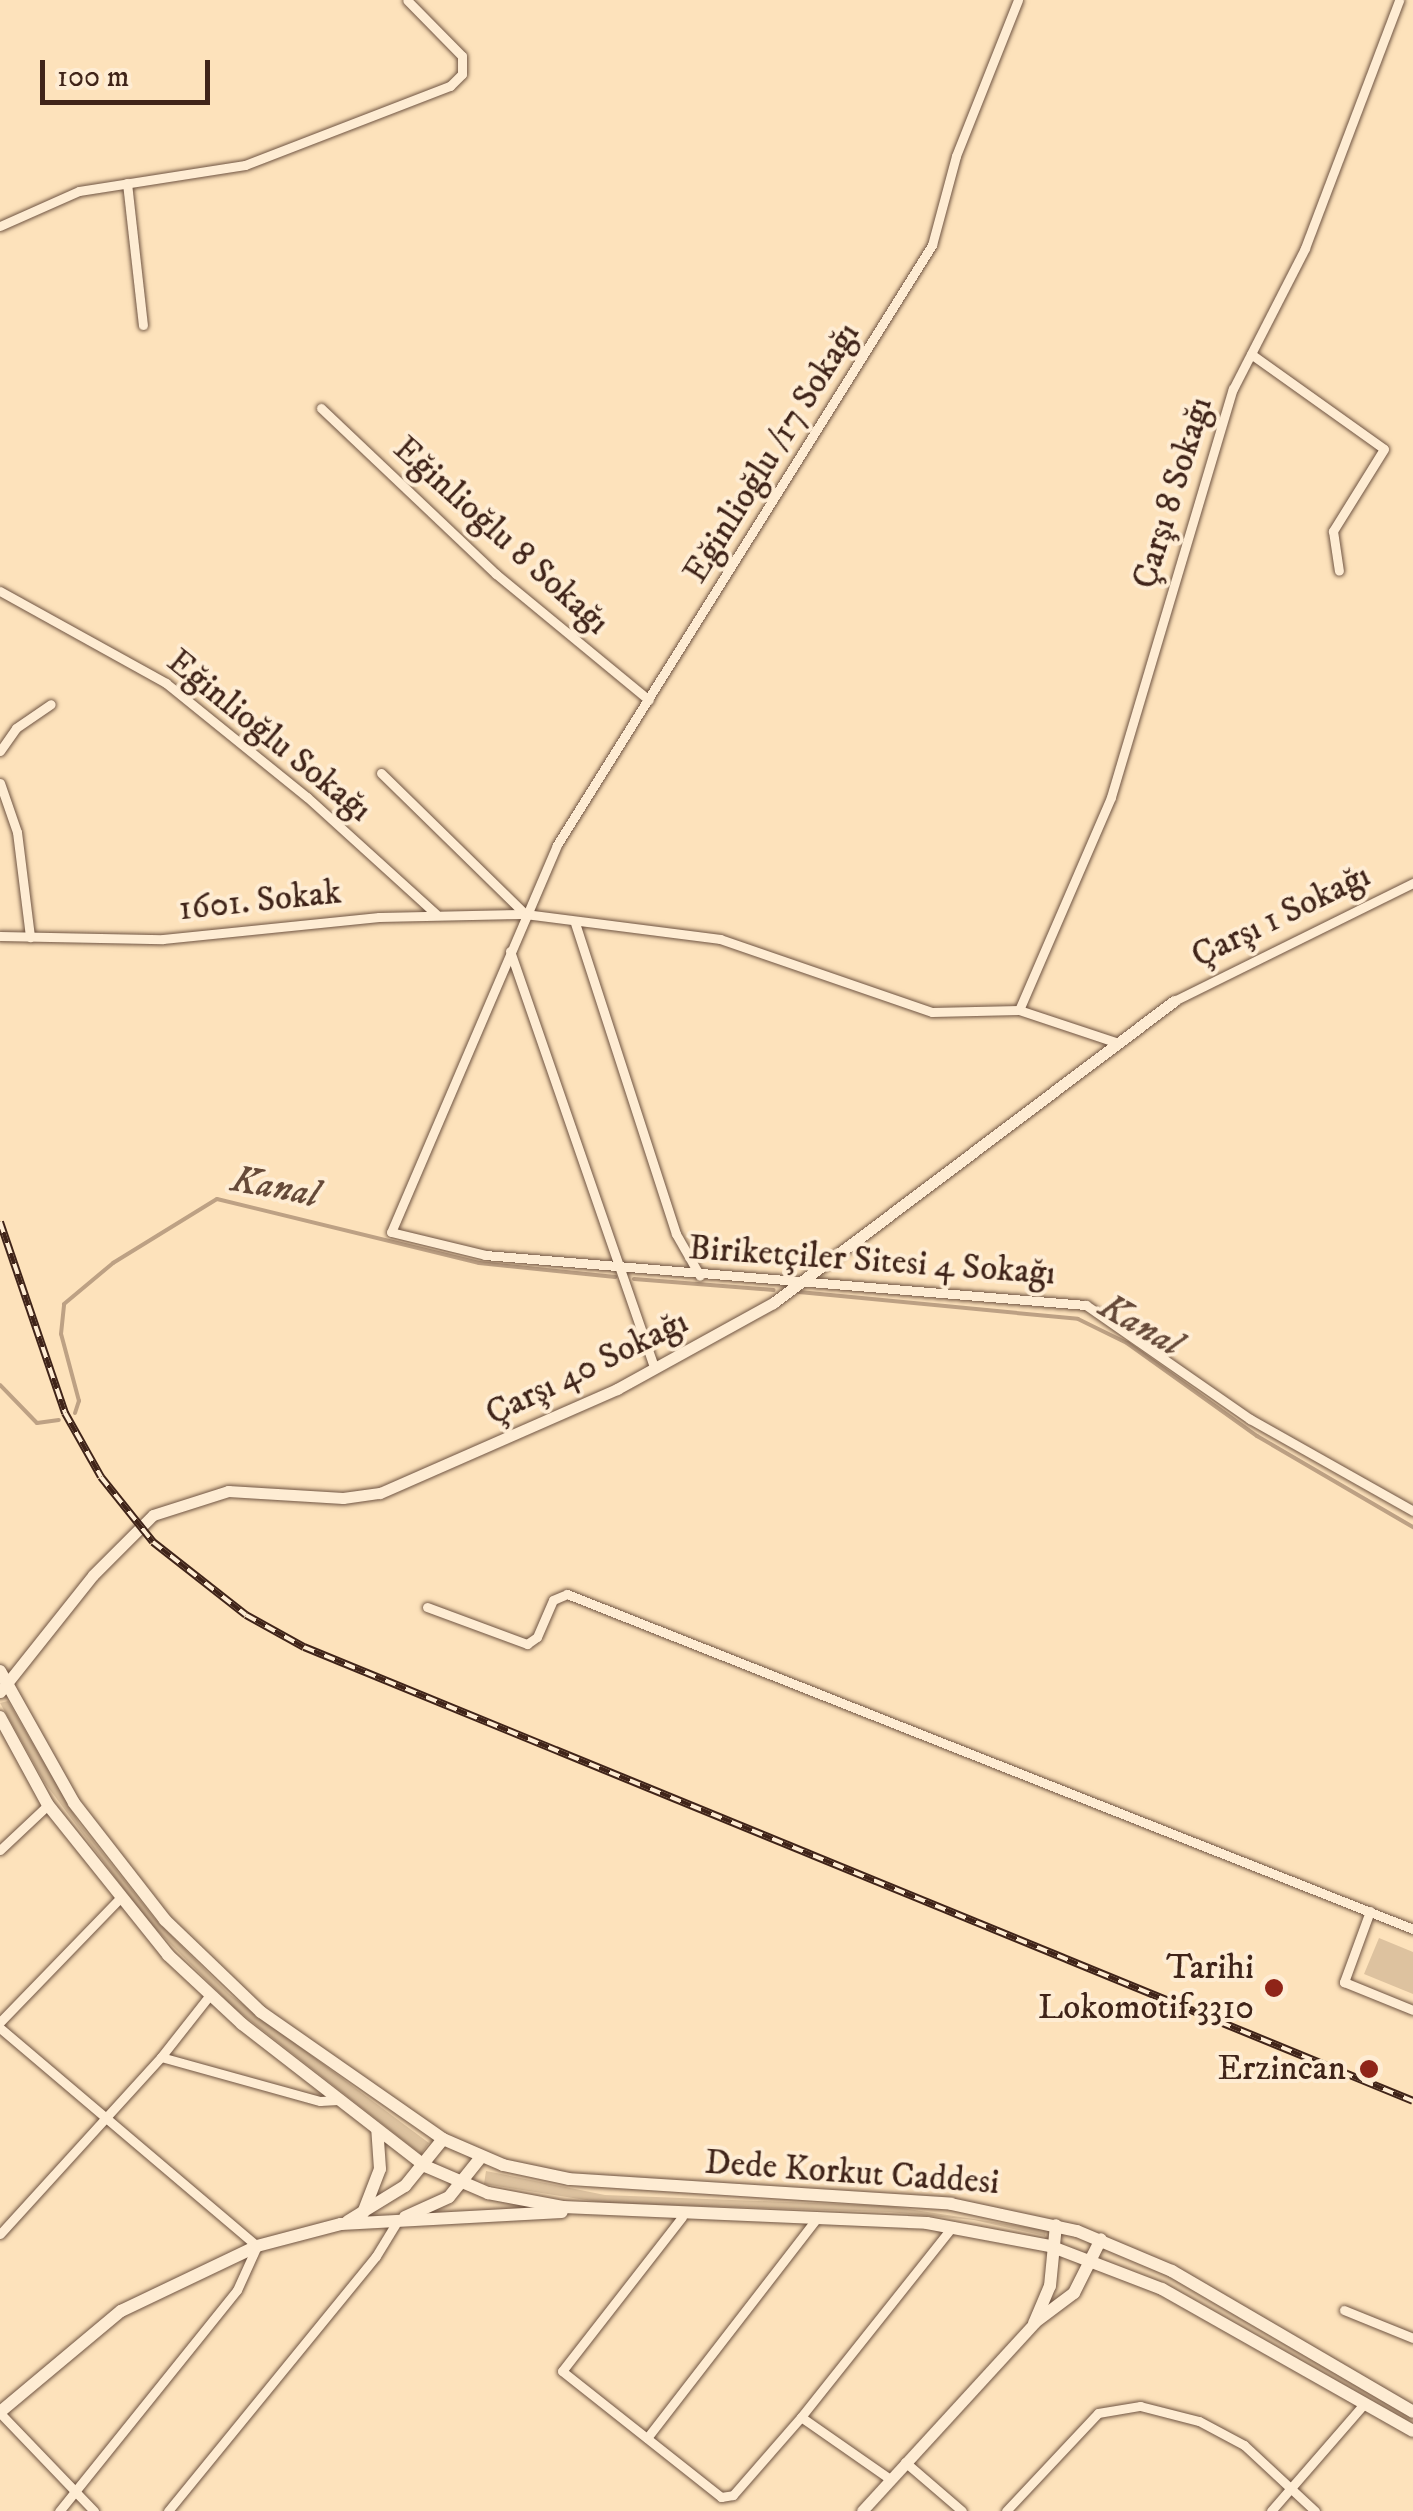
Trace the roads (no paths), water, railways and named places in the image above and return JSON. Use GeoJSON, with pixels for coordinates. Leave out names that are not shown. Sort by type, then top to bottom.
{"type":"FeatureCollection","features":[{"type":"Feature","properties":{"kind":"main road"},"geometry":{"type":"LineString","coordinates":[[0,1671],[4,1688],[74,1802],[166,1920],[261,2012],[443,2139]]}},
{"type":"Feature","properties":{"kind":"main road"},"geometry":{"type":"LineString","coordinates":[[0,1717],[48,1805],[119,1900],[209,1996],[425,2166]]}},
{"type":"Feature","properties":{"kind":"main road"},"geometry":{"type":"LineString","coordinates":[[363,2213],[380,2169],[377,2130]]}},
{"type":"Feature","properties":{"kind":"main road","name":"Dede Korkut Caddesi"},"geometry":{"type":"LineString","coordinates":[[341,2224],[363,2213],[425,2166],[443,2139],[481,2158],[638,2188],[924,2202],[1056,2225],[1102,2239],[1172,2271],[1413,2412]]}},
{"type":"Feature","properties":{"kind":"main road"},"geometry":{"type":"LineString","coordinates":[[465,2184],[481,2158]]}},
{"type":"Feature","properties":{"kind":"main road","name":"Dede Korkut Caddesi"},"geometry":{"type":"LineString","coordinates":[[425,2166],[465,2184],[593,2211]]}},
{"type":"Feature","properties":{"kind":"main road","name":"Dede Korkut Caddesi"},"geometry":{"type":"LineString","coordinates":[[398,2220],[465,2184]]}},
{"type":"Feature","properties":{"kind":"main road","name":"Dede Korkut Caddesi"},"geometry":{"type":"LineString","coordinates":[[0,2412],[120,2311],[257,2246],[341,2224],[593,2211],[952,2226],[1096,2258],[1367,2401],[1413,2430]]}},
{"type":"Feature","properties":{"kind":"main road"},"geometry":{"type":"LineString","coordinates":[[1034,2323],[1050,2286],[1050,2246],[1056,2225]]}},
{"type":"Feature","properties":{"kind":"main road"},"geometry":{"type":"LineString","coordinates":[[1034,2323],[1074,2293],[1096,2258],[1102,2239]]}},
{"type":"Feature","properties":{"kind":"street"},"geometry":{"type":"LineString","coordinates":[[0,226],[56,199],[126,183],[245,166],[450,86],[462,74],[462,56],[407,0]]}},
{"type":"Feature","properties":{"kind":"street","name":"Eğinlioğlu /17 Sokağı"},"geometry":{"type":"LineString","coordinates":[[391,1232],[525,914],[572,818],[932,245],[956,156],[1018,0]]}},
{"type":"Feature","properties":{"kind":"street","name":"Çarşı 8 Sokağı"},"geometry":{"type":"LineString","coordinates":[[1019,1010],[1098,836],[1213,448],[1251,354],[1305,248],[1399,0]]}},
{"type":"Feature","properties":{"kind":"street"},"geometry":{"type":"LineString","coordinates":[[126,183],[142,325]]}},
{"type":"Feature","properties":{"kind":"street"},"geometry":{"type":"LineString","coordinates":[[1251,354],[1384,449],[1333,531],[1339,571]]}},
{"type":"Feature","properties":{"kind":"street","name":"Eğinlioğlu 8 Sokağı"},"geometry":{"type":"LineString","coordinates":[[320,408],[496,574],[649,700]]}},
{"type":"Feature","properties":{"kind":"street","name":"Eğinlioğlu Sokağı"},"geometry":{"type":"LineString","coordinates":[[0,591],[166,683],[307,797],[436,914]]}},
{"type":"Feature","properties":{"kind":"street"},"geometry":{"type":"LineString","coordinates":[[0,751],[16,728],[51,704]]}},
{"type":"Feature","properties":{"kind":"street"},"geometry":{"type":"LineString","coordinates":[[381,773],[525,914]]}},
{"type":"Feature","properties":{"kind":"street"},"geometry":{"type":"LineString","coordinates":[[0,783],[17,832],[30,937]]}},
{"type":"Feature","properties":{"kind":"street","name":"Çarşı 1 Sokağı"},"geometry":{"type":"LineString","coordinates":[[1174,1001],[1413,882]]}},
{"type":"Feature","properties":{"kind":"street","name":"1601. Sokak"},"geometry":{"type":"LineString","coordinates":[[0,936],[163,939],[436,914],[525,914],[730,941],[932,1012],[1019,1010],[1115,1042]]}},
{"type":"Feature","properties":{"kind":"street"},"geometry":{"type":"LineString","coordinates":[[575,923],[676,1234],[700,1276]]}},
{"type":"Feature","properties":{"kind":"street"},"geometry":{"type":"LineString","coordinates":[[510,951],[654,1368]]}},
{"type":"Feature","properties":{"kind":"street","name":"Çarşı 40 Sokağı"},"geometry":{"type":"LineString","coordinates":[[4,1688],[117,1548],[176,1504],[228,1491],[344,1498],[380,1494],[654,1368],[765,1308],[1174,1001]]}},
{"type":"Feature","properties":{"kind":"street","name":"Biriketçiler Sitesi 4 Sokağı"},"geometry":{"type":"LineString","coordinates":[[391,1232],[464,1252],[621,1269],[1086,1305],[1250,1419],[1413,1511]]}},
{"type":"Feature","properties":{"kind":"street"},"geometry":{"type":"LineString","coordinates":[[427,1607],[527,1644],[537,1637],[552,1600],[567,1594],[1413,1929]]}},
{"type":"Feature","properties":{"kind":"street"},"geometry":{"type":"LineString","coordinates":[[0,1850],[48,1805]]}},
{"type":"Feature","properties":{"kind":"street"},"geometry":{"type":"LineString","coordinates":[[60,2511],[237,2290],[257,2246],[104,2120],[0,2025],[119,1900]]}},
{"type":"Feature","properties":{"kind":"street"},"geometry":{"type":"LineString","coordinates":[[1370,1911],[1344,1982],[1413,2010]]}},
{"type":"Feature","properties":{"kind":"street"},"geometry":{"type":"LineString","coordinates":[[0,2234],[161,2057],[209,1996]]}},
{"type":"Feature","properties":{"kind":"street"},"geometry":{"type":"LineString","coordinates":[[161,2057],[320,2101],[341,2100]]}},
{"type":"Feature","properties":{"kind":"street"},"geometry":{"type":"LineString","coordinates":[[682,2217],[562,2371],[721,2497],[732,2495],[801,2418],[952,2226]]}},
{"type":"Feature","properties":{"kind":"street"},"geometry":{"type":"LineString","coordinates":[[646,2438],[817,2218]]}},
{"type":"Feature","properties":{"kind":"street"},"geometry":{"type":"LineString","coordinates":[[168,2511],[376,2256],[398,2220]]}},
{"type":"Feature","properties":{"kind":"street"},"geometry":{"type":"LineString","coordinates":[[1344,2310],[1413,2338]]}},
{"type":"Feature","properties":{"kind":"street"},"geometry":{"type":"LineString","coordinates":[[862,2511],[1034,2323]]}},
{"type":"Feature","properties":{"kind":"street"},"geometry":{"type":"LineString","coordinates":[[1271,2511],[1296,2488],[1367,2401]]}},
{"type":"Feature","properties":{"kind":"street"},"geometry":{"type":"LineString","coordinates":[[1006,2511],[1098,2413],[1140,2406],[1199,2422],[1244,2445],[1296,2488],[1315,2511]]}},
{"type":"Feature","properties":{"kind":"street"},"geometry":{"type":"LineString","coordinates":[[0,2412],[94,2511]]}},
{"type":"Feature","properties":{"kind":"street"},"geometry":{"type":"LineString","coordinates":[[801,2418],[890,2479]]}},
{"type":"Feature","properties":{"kind":"street"},"geometry":{"type":"LineString","coordinates":[[906,2462],[962,2511]]}},
{"type":"Feature","properties":{"kind":"waterway","name":"Kanal"},"geometry":{"type":"LineString","coordinates":[[75,1413],[79,1401],[61,1334],[64,1304],[113,1263],[217,1199],[479,1263],[615,1277]]}},
{"type":"Feature","properties":{"kind":"waterway","name":"Kanal"},"geometry":{"type":"LineString","coordinates":[[634,1279],[774,1290]]}},
{"type":"Feature","properties":{"kind":"waterway","name":"Kanal"},"geometry":{"type":"LineString","coordinates":[[799,1292],[1078,1319],[1127,1343],[1257,1436],[1413,1527]]}},
{"type":"Feature","properties":{"kind":"waterway","name":"Kanal"},"geometry":{"type":"LineString","coordinates":[[0,1385],[37,1423],[59,1420]]}},
{"type":"Feature","properties":{"kind":"railway"},"geometry":{"type":"LineString","coordinates":[[0,1222],[65,1413],[101,1477],[153,1542],[246,1615],[304,1647],[1413,2101]]}},
{"type":"Feature","properties":{"kind":"place","name":"Tarihi Lokomotif 3310"},"geometry":{"type":"Point","coordinates":[1274,1988]}},
{"type":"Feature","properties":{"kind":"place","name":"Erzincan"},"geometry":{"type":"Point","coordinates":[1369,2069]}}]}
